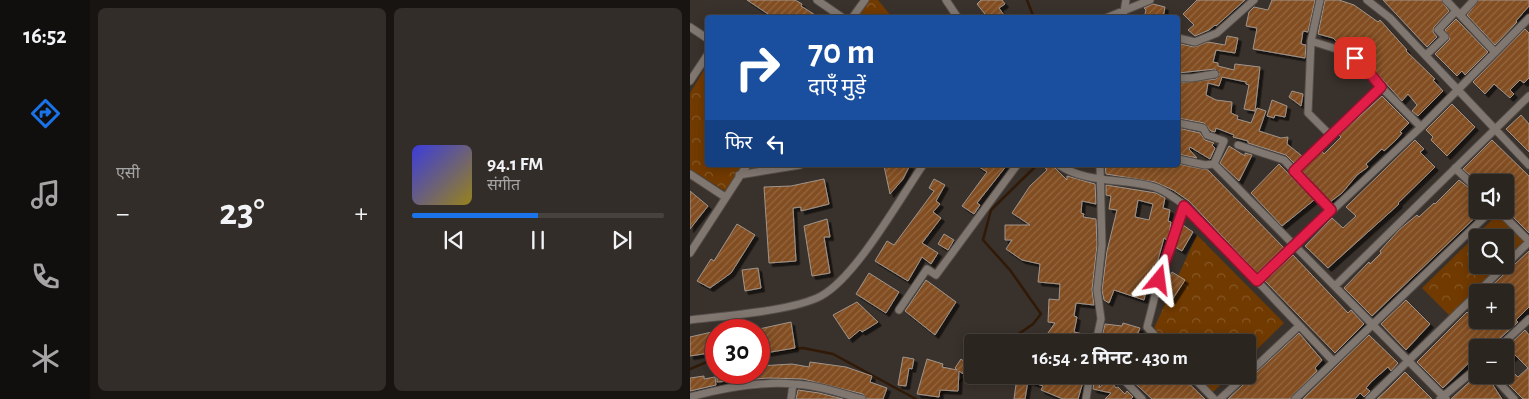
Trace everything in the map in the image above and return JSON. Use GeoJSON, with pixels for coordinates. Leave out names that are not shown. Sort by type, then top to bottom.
{"type":"FeatureCollection","features":[{"type":"Feature","properties":{"kind":"street"},"geometry":{"type":"LineString","coordinates":[[816,0],[838,15]]}},
{"type":"Feature","properties":{"kind":"street"},"geometry":{"type":"LineString","coordinates":[[854,15],[865,0]]}},
{"type":"Feature","properties":{"kind":"street"},"geometry":{"type":"LineString","coordinates":[[946,0],[956,15]]}},
{"type":"Feature","properties":{"kind":"street"},"geometry":{"type":"LineString","coordinates":[[1124,12],[1126,0]]}},
{"type":"Feature","properties":{"kind":"street"},"geometry":{"type":"LineString","coordinates":[[1114,15],[1150,0]]}},
{"type":"Feature","properties":{"kind":"street"},"geometry":{"type":"LineString","coordinates":[[1180,38],[1195,42],[1217,33],[1254,0]]}},
{"type":"Feature","properties":{"kind":"street"},"geometry":{"type":"LineString","coordinates":[[1320,0],[1311,41],[1308,113],[1331,136]]}},
{"type":"Feature","properties":{"kind":"street"},"geometry":{"type":"LineString","coordinates":[[1367,0],[1390,18],[1529,165]]}},
{"type":"Feature","properties":{"kind":"street"},"geometry":{"type":"LineString","coordinates":[[1446,0],[1494,51]]}},
{"type":"Feature","properties":{"kind":"street"},"geometry":{"type":"LineString","coordinates":[[1426,55],[1445,37],[1438,30],[1474,0]]}},
{"type":"Feature","properties":{"kind":"street"},"geometry":{"type":"LineString","coordinates":[[1257,281],[1421,127],[1459,90],[1494,51],[1529,18]]}},
{"type":"Feature","properties":{"kind":"street"},"geometry":{"type":"LineString","coordinates":[[690,27],[705,37]]}},
{"type":"Feature","properties":{"kind":"street"},"geometry":{"type":"LineString","coordinates":[[1311,41],[1346,52],[1363,65],[1381,87],[1421,127]]}},
{"type":"Feature","properties":{"kind":"street"},"geometry":{"type":"LineString","coordinates":[[690,81],[705,58]]}},
{"type":"Feature","properties":{"kind":"street"},"geometry":{"type":"LineString","coordinates":[[1180,78],[1215,74]]}},
{"type":"Feature","properties":{"kind":"street"},"geometry":{"type":"LineString","coordinates":[[1294,171],[1381,87]]}},
{"type":"Feature","properties":{"kind":"street"},"geometry":{"type":"LineString","coordinates":[[1336,286],[1529,96]]}},
{"type":"Feature","properties":{"kind":"street"},"geometry":{"type":"LineString","coordinates":[[1180,123],[1203,128],[1207,135],[1224,141],[1214,164]]}},
{"type":"Feature","properties":{"kind":"street"},"geometry":{"type":"LineString","coordinates":[[1238,145],[1284,160],[1331,210]]}},
{"type":"Feature","properties":{"kind":"street"},"geometry":{"type":"LineString","coordinates":[[1180,159],[1205,165],[1214,164]]}},
{"type":"Feature","properties":{"kind":"street"},"geometry":{"type":"LineString","coordinates":[[1214,164],[1336,286],[1443,398],[1469,374]]}},
{"type":"Feature","properties":{"kind":"street"},"geometry":{"type":"LineString","coordinates":[[690,254],[745,167]]}},
{"type":"Feature","properties":{"kind":"street"},"geometry":{"type":"LineString","coordinates":[[739,175],[788,167]]}},
{"type":"Feature","properties":{"kind":"street"},"geometry":{"type":"LineString","coordinates":[[690,320],[798,304],[821,296],[848,274],[922,167]]}},
{"type":"Feature","properties":{"kind":"street"},"geometry":{"type":"LineString","coordinates":[[898,310],[927,269],[936,275],[1015,167]]}},
{"type":"Feature","properties":{"kind":"street"},"geometry":{"type":"LineString","coordinates":[[1062,167],[1076,175],[1155,187],[1184,206],[1333,361]]}},
{"type":"Feature","properties":{"kind":"street"},"geometry":{"type":"LineString","coordinates":[[1098,334],[1101,319],[1097,290],[1102,244],[1100,167]]}},
{"type":"Feature","properties":{"kind":"street"},"geometry":{"type":"LineString","coordinates":[[1455,168],[1469,181]]}},
{"type":"Feature","properties":{"kind":"street"},"geometry":{"type":"LineString","coordinates":[[690,174],[725,197]]}},
{"type":"Feature","properties":{"kind":"street"},"geometry":{"type":"LineString","coordinates":[[1154,334],[1147,327],[1163,265],[1184,206]]}},
{"type":"Feature","properties":{"kind":"street"},"geometry":{"type":"LineString","coordinates":[[1295,399],[1482,219]]}},
{"type":"Feature","properties":{"kind":"street"},"geometry":{"type":"LineString","coordinates":[[1487,284],[1529,242],[1507,219]]}},
{"type":"Feature","properties":{"kind":"street"},"geometry":{"type":"LineString","coordinates":[[1369,399],[1469,302]]}},
{"type":"Feature","properties":{"kind":"street"},"geometry":{"type":"LineString","coordinates":[[1508,339],[1529,319]]}},
{"type":"Feature","properties":{"kind":"street"},"geometry":{"type":"LineString","coordinates":[[1256,366],[1299,326]]}},
{"type":"Feature","properties":{"kind":"street"},"geometry":{"type":"LineString","coordinates":[[690,396],[722,389],[793,384],[819,387],[862,399]]}},
{"type":"Feature","properties":{"kind":"street"},"geometry":{"type":"LineString","coordinates":[[791,399],[793,384]]}},
{"type":"Feature","properties":{"kind":"street"},"geometry":{"type":"LineString","coordinates":[[1086,399],[1088,384]]}},
{"type":"Feature","properties":{"kind":"street"},"geometry":{"type":"LineString","coordinates":[[1128,384],[1142,399]]}},
{"type":"Feature","properties":{"kind":"street"},"geometry":{"type":"LineString","coordinates":[[1200,384],[1214,399]]}},
{"type":"Feature","properties":{"kind":"street"},"geometry":{"type":"LineString","coordinates":[[1220,399],[1236,384]]}},
{"type":"Feature","properties":{"kind":"street"},"geometry":{"type":"LineString","coordinates":[[1500,384],[1514,399]]}},
{"type":"Feature","properties":{"kind":"green space"},"geometry":{"type":"Polygon","coordinates":[[[860,0],[878,0],[890,15],[850,15],[860,0]]]}},
{"type":"Feature","properties":{"kind":"green space"},"geometry":{"type":"Polygon","coordinates":[[[705,68],[705,167],[741,167],[725,191],[690,169],[690,93],[705,68]]]}},
{"type":"Feature","properties":{"kind":"green space"},"geometry":{"type":"Polygon","coordinates":[[[1493,219],[1503,219],[1512,229],[1483,229],[1493,219]]]}},
{"type":"Feature","properties":{"kind":"green space"},"geometry":{"type":"Polygon","coordinates":[[[1514,231],[1526,243],[1514,255],[1514,231]]]}},
{"type":"Feature","properties":{"kind":"green space"},"geometry":{"type":"Polygon","coordinates":[[[1197,235],[1284,323],[1256,350],[1256,334],[1160,334],[1154,328],[1197,235]]]}},
{"type":"Feature","properties":{"kind":"green space"},"geometry":{"type":"Polygon","coordinates":[[[1469,242],[1469,274],[1495,274],[1485,284],[1469,284],[1469,299],[1451,317],[1422,288],[1469,242]]]}},
{"type":"Feature","properties":{"kind":"green space"},"geometry":{"type":"Polygon","coordinates":[[[1204,384],[1221,384],[1212,393],[1204,384]]]}},
{"type":"Feature","properties":{"kind":"building"},"geometry":{"type":"Polygon","coordinates":[[[747,0],[795,0],[815,15],[770,15],[747,0]]]}},
{"type":"Feature","properties":{"kind":"building"},"geometry":{"type":"Polygon","coordinates":[[[981,0],[1002,0],[1005,4],[999,8],[1004,15],[986,15],[977,4],[981,0]]]}},
{"type":"Feature","properties":{"kind":"building"},"geometry":{"type":"Polygon","coordinates":[[[1197,0],[1245,0],[1216,26],[1195,36],[1188,30],[1194,25],[1183,14],[1197,0]]]}},
{"type":"Feature","properties":{"kind":"building"},"geometry":{"type":"Polygon","coordinates":[[[1272,0],[1315,0],[1308,32],[1303,31],[1301,44],[1306,45],[1305,58],[1253,49],[1257,28],[1246,26],[1249,12],[1254,7],[1268,10],[1272,0]]]}},
{"type":"Feature","properties":{"kind":"building"},"geometry":{"type":"Polygon","coordinates":[[[1325,0],[1339,0],[1354,5],[1378,22],[1380,20],[1406,51],[1435,79],[1433,80],[1443,91],[1418,116],[1412,111],[1417,105],[1408,94],[1402,101],[1361,56],[1339,44],[1333,38],[1318,34],[1325,0]]]}},
{"type":"Feature","properties":{"kind":"building"},"geometry":{"type":"Polygon","coordinates":[[[1383,0],[1441,0],[1449,11],[1434,27],[1433,32],[1437,37],[1427,47],[1383,0]]]}},
{"type":"Feature","properties":{"kind":"building"},"geometry":{"type":"Polygon","coordinates":[[[1479,0],[1529,0],[1529,6],[1495,45],[1467,15],[1479,0]]]}},
{"type":"Feature","properties":{"kind":"building"},"geometry":{"type":"Polygon","coordinates":[[[1153,4],[1165,7],[1164,15],[1145,15],[1146,10],[1144,8],[1153,4]]]}},
{"type":"Feature","properties":{"kind":"building"},"geometry":{"type":"Polygon","coordinates":[[[1456,19],[1488,52],[1465,75],[1462,71],[1457,76],[1435,54],[1450,39],[1445,30],[1456,19]]]}},
{"type":"Feature","properties":{"kind":"building"},"geometry":{"type":"Polygon","coordinates":[[[1525,29],[1529,33],[1529,78],[1524,83],[1520,80],[1510,90],[1514,94],[1510,98],[1494,84],[1485,94],[1473,82],[1525,29]]]}},
{"type":"Feature","properties":{"kind":"building"},"geometry":{"type":"Polygon","coordinates":[[[1227,36],[1238,38],[1235,53],[1216,50],[1213,62],[1218,63],[1218,66],[1234,70],[1235,64],[1260,67],[1255,111],[1244,109],[1249,85],[1246,82],[1222,77],[1219,86],[1208,83],[1206,95],[1216,100],[1232,102],[1231,113],[1238,116],[1237,119],[1251,123],[1257,108],[1266,111],[1259,131],[1281,138],[1288,137],[1287,144],[1302,156],[1294,163],[1286,155],[1248,143],[1248,141],[1233,137],[1234,135],[1216,128],[1215,132],[1211,131],[1204,123],[1180,118],[1180,83],[1216,79],[1220,74],[1215,69],[1180,73],[1181,44],[1194,47],[1208,42],[1225,45],[1227,36]]]}},
{"type":"Feature","properties":{"kind":"building"},"geometry":{"type":"Polygon","coordinates":[[[1292,91],[1303,94],[1301,106],[1289,97],[1292,91]]]}},
{"type":"Feature","properties":{"kind":"building"},"geometry":{"type":"Polygon","coordinates":[[[1382,96],[1409,123],[1400,132],[1402,133],[1396,140],[1384,151],[1382,149],[1366,164],[1368,167],[1357,175],[1342,193],[1330,202],[1302,171],[1322,151],[1324,154],[1341,137],[1339,135],[1382,96]]]}},
{"type":"Feature","properties":{"kind":"building"},"geometry":{"type":"Polygon","coordinates":[[[1272,100],[1287,106],[1285,117],[1275,115],[1274,118],[1267,116],[1272,100]]]}},
{"type":"Feature","properties":{"kind":"building"},"geometry":{"type":"Polygon","coordinates":[[[1452,104],[1475,127],[1447,156],[1431,140],[1433,137],[1426,130],[1452,104]]]}},
{"type":"Feature","properties":{"kind":"building"},"geometry":{"type":"Polygon","coordinates":[[[1521,115],[1529,124],[1529,152],[1506,129],[1521,115]]]}},
{"type":"Feature","properties":{"kind":"building"},"geometry":{"type":"Polygon","coordinates":[[[1180,128],[1200,133],[1205,140],[1214,143],[1212,145],[1215,148],[1210,159],[1190,147],[1189,149],[1197,158],[1180,154],[1180,128]]]}},
{"type":"Feature","properties":{"kind":"building"},"geometry":{"type":"Polygon","coordinates":[[[1415,140],[1424,149],[1420,152],[1435,167],[1399,204],[1328,268],[1305,246],[1332,218],[1343,228],[1356,216],[1346,207],[1415,140]]]}},
{"type":"Feature","properties":{"kind":"building"},"geometry":{"type":"Polygon","coordinates":[[[1492,140],[1529,176],[1529,233],[1514,218],[1514,174],[1469,174],[1463,169],[1492,140]]]}},
{"type":"Feature","properties":{"kind":"building"},"geometry":{"type":"Polygon","coordinates":[[[1229,146],[1245,156],[1245,153],[1252,155],[1239,181],[1220,163],[1229,146]]]}},
{"type":"Feature","properties":{"kind":"building"},"geometry":{"type":"Polygon","coordinates":[[[1180,164],[1208,170],[1284,248],[1257,273],[1189,201],[1173,190],[1155,182],[1106,174],[1105,167],[1180,167],[1180,164]]]}},
{"type":"Feature","properties":{"kind":"building"},"geometry":{"type":"Polygon","coordinates":[[[1279,164],[1314,200],[1282,226],[1251,193],[1279,164]]]}},
{"type":"Feature","properties":{"kind":"building"},"geometry":{"type":"Polygon","coordinates":[[[884,167],[909,167],[903,179],[890,194],[884,167]]]}},
{"type":"Feature","properties":{"kind":"building"},"geometry":{"type":"Polygon","coordinates":[[[979,167],[1005,167],[977,203],[980,205],[974,214],[962,206],[987,172],[979,167]]]}},
{"type":"Feature","properties":{"kind":"building"},"geometry":{"type":"Polygon","coordinates":[[[1045,167],[1054,167],[1067,180],[1067,176],[1095,184],[1096,204],[1082,201],[1081,213],[1084,214],[1083,217],[1096,219],[1097,245],[1092,290],[1094,305],[1076,303],[1074,316],[1077,317],[1074,332],[1083,334],[1047,334],[1055,323],[1048,322],[1049,299],[1059,300],[1060,284],[1038,282],[1040,264],[1022,260],[1006,249],[1012,240],[1005,240],[1005,225],[1030,225],[1012,213],[1030,186],[1047,170],[1045,167]]]}},
{"type":"Feature","properties":{"kind":"building"},"geometry":{"type":"Polygon","coordinates":[[[824,179],[829,204],[801,211],[801,207],[793,208],[796,261],[769,263],[764,187],[791,186],[824,179]]]}},
{"type":"Feature","properties":{"kind":"building"},"geometry":{"type":"Polygon","coordinates":[[[934,179],[945,185],[936,201],[940,204],[933,212],[941,218],[922,243],[938,253],[931,264],[922,257],[908,281],[875,261],[887,241],[894,245],[934,191],[929,188],[934,179]]]}},
{"type":"Feature","properties":{"kind":"building"},"geometry":{"type":"Polygon","coordinates":[[[1459,180],[1469,188],[1469,219],[1474,219],[1372,316],[1344,288],[1369,262],[1370,264],[1381,253],[1380,251],[1400,229],[1417,215],[1419,217],[1459,180]]]}},
{"type":"Feature","properties":{"kind":"building"},"geometry":{"type":"Polygon","coordinates":[[[1106,185],[1156,193],[1165,198],[1163,208],[1170,210],[1168,221],[1171,222],[1169,234],[1167,240],[1164,238],[1156,267],[1153,266],[1150,287],[1147,287],[1144,300],[1114,290],[1109,303],[1104,300],[1102,290],[1107,251],[1117,210],[1109,209],[1111,196],[1106,195],[1106,185]],[[1138,200],[1135,217],[1149,220],[1153,204],[1138,200]]]}},
{"type":"Feature","properties":{"kind":"building"},"geometry":{"type":"Polygon","coordinates":[[[690,191],[708,206],[690,229],[690,191]]]}},
{"type":"Feature","properties":{"kind":"building"},"geometry":{"type":"Polygon","coordinates":[[[827,219],[830,237],[824,237],[830,273],[812,276],[804,226],[827,219]]]}},
{"type":"Feature","properties":{"kind":"building"},"geometry":{"type":"Polygon","coordinates":[[[737,224],[755,235],[731,273],[710,288],[697,281],[711,259],[714,261],[737,224]]]}},
{"type":"Feature","properties":{"kind":"building"},"geometry":{"type":"Polygon","coordinates":[[[1183,225],[1193,232],[1182,251],[1175,247],[1183,225]]]}},
{"type":"Feature","properties":{"kind":"building"},"geometry":{"type":"Polygon","coordinates":[[[944,234],[954,240],[948,250],[938,244],[944,234]]]}},
{"type":"Feature","properties":{"kind":"building"},"geometry":{"type":"Polygon","coordinates":[[[1529,251],[1529,307],[1516,320],[1518,322],[1514,326],[1514,284],[1494,284],[1504,274],[1514,274],[1514,265],[1529,251]]]}},
{"type":"Feature","properties":{"kind":"building"},"geometry":{"type":"Polygon","coordinates":[[[1293,255],[1348,313],[1351,310],[1364,324],[1335,353],[1265,281],[1293,255]]]}},
{"type":"Feature","properties":{"kind":"building"},"geometry":{"type":"Polygon","coordinates":[[[758,268],[761,288],[745,291],[742,270],[758,268]]]}},
{"type":"Feature","properties":{"kind":"building"},"geometry":{"type":"Polygon","coordinates":[[[1172,272],[1185,280],[1172,300],[1161,294],[1172,272]]]}},
{"type":"Feature","properties":{"kind":"building"},"geometry":{"type":"Polygon","coordinates":[[[869,273],[899,292],[886,313],[856,294],[869,273]]]}},
{"type":"Feature","properties":{"kind":"building"},"geometry":{"type":"Polygon","coordinates":[[[926,280],[956,302],[935,335],[905,311],[926,280]]]}},
{"type":"Feature","properties":{"kind":"building"},"geometry":{"type":"Polygon","coordinates":[[[1406,300],[1430,324],[1406,350],[1381,324],[1406,300]]]}},
{"type":"Feature","properties":{"kind":"building"},"geometry":{"type":"Polygon","coordinates":[[[857,302],[878,322],[862,332],[860,330],[849,339],[833,315],[857,302]]]}},
{"type":"Feature","properties":{"kind":"building"},"geometry":{"type":"Polygon","coordinates":[[[1467,312],[1469,314],[1469,329],[1510,329],[1499,339],[1469,339],[1469,363],[1443,388],[1417,362],[1467,312]]]}},
{"type":"Feature","properties":{"kind":"building"},"geometry":{"type":"Polygon","coordinates":[[[791,322],[795,348],[770,352],[770,327],[791,322]]]}},
{"type":"Feature","properties":{"kind":"building"},"geometry":{"type":"Polygon","coordinates":[[[1123,323],[1140,328],[1139,334],[1103,334],[1105,324],[1122,326],[1123,323]]]}},
{"type":"Feature","properties":{"kind":"building"},"geometry":{"type":"Polygon","coordinates":[[[1525,330],[1529,335],[1529,399],[1523,399],[1508,384],[1514,384],[1514,373],[1518,377],[1528,368],[1514,356],[1514,340],[1525,330]]]}},
{"type":"Feature","properties":{"kind":"building"},"geometry":{"type":"Polygon","coordinates":[[[1299,333],[1322,360],[1315,368],[1317,371],[1290,399],[1228,399],[1244,384],[1256,384],[1256,373],[1299,333]]]}},
{"type":"Feature","properties":{"kind":"building"},"geometry":{"type":"Polygon","coordinates":[[[705,334],[705,354],[690,356],[690,337],[705,334]]]}},
{"type":"Feature","properties":{"kind":"building"},"geometry":{"type":"Polygon","coordinates":[[[1369,335],[1398,363],[1391,371],[1388,367],[1371,382],[1366,388],[1370,391],[1364,397],[1360,393],[1355,399],[1303,399],[1369,335]]]}},
{"type":"Feature","properties":{"kind":"building"},"geometry":{"type":"Polygon","coordinates":[[[903,357],[914,359],[912,369],[909,368],[906,386],[898,385],[903,357]]]}},
{"type":"Feature","properties":{"kind":"building"},"geometry":{"type":"Polygon","coordinates":[[[927,359],[943,364],[942,367],[957,370],[955,368],[961,359],[964,361],[964,374],[959,371],[958,391],[940,390],[939,397],[917,394],[927,359]]]}},
{"type":"Feature","properties":{"kind":"building"},"geometry":{"type":"Polygon","coordinates":[[[810,362],[846,367],[872,376],[870,382],[887,388],[883,399],[867,399],[863,394],[803,379],[770,378],[770,365],[792,364],[809,367],[810,362]]]}},
{"type":"Feature","properties":{"kind":"building"},"geometry":{"type":"Polygon","coordinates":[[[1405,372],[1432,399],[1377,399],[1388,389],[1405,372]]]}},
{"type":"Feature","properties":{"kind":"building"},"geometry":{"type":"Polygon","coordinates":[[[704,376],[705,384],[716,385],[690,391],[690,378],[704,376]]]}},
{"type":"Feature","properties":{"kind":"building"},"geometry":{"type":"Polygon","coordinates":[[[1469,382],[1469,384],[1492,384],[1502,399],[1451,399],[1469,382]]]}},
{"type":"Feature","properties":{"kind":"building"},"geometry":{"type":"Polygon","coordinates":[[[1016,384],[1028,384],[1025,399],[1014,399],[1016,384]]]}},
{"type":"Feature","properties":{"kind":"building"},"geometry":{"type":"Polygon","coordinates":[[[1037,384],[1082,384],[1078,399],[1063,399],[1041,390],[1043,386],[1037,384]]]}},
{"type":"Feature","properties":{"kind":"building"},"geometry":{"type":"Polygon","coordinates":[[[1094,384],[1100,384],[1099,388],[1103,384],[1113,384],[1125,394],[1127,391],[1133,397],[1131,399],[1105,399],[1111,393],[1093,389],[1094,384]]]}},
{"type":"Feature","properties":{"kind":"building"},"geometry":{"type":"Polygon","coordinates":[[[1136,384],[1189,384],[1205,399],[1152,399],[1136,384]]]}},
{"type":"Feature","properties":{"kind":"building"},"geometry":{"type":"Polygon","coordinates":[[[798,390],[819,393],[843,399],[796,399],[798,390]]]}},
{"type":"Feature","properties":{"kind":"waterway"},"geometry":{"type":"LineString","coordinates":[[1027,0],[1033,15]]}},
{"type":"Feature","properties":{"kind":"waterway"},"geometry":{"type":"LineString","coordinates":[[1019,334],[1033,324],[1041,314],[1010,270],[983,240],[991,210],[1035,167]]}},
{"type":"Feature","properties":{"kind":"waterway"},"geometry":{"type":"LineString","coordinates":[[775,351],[803,348],[833,354],[916,399]]}},
{"type":"Feature","properties":{"kind":"waterway"},"geometry":{"type":"LineString","coordinates":[[690,369],[705,363]]}},
{"type":"Feature","properties":{"kind":"waterway"},"geometry":{"type":"LineString","coordinates":[[957,383],[964,379]]}},
{"type":"Feature","properties":{"kind":"waterway"},"geometry":{"type":"LineString","coordinates":[[932,399],[948,389]]}},
{"type":"Feature","properties":{"kind":"route"},"geometry":{"type":"LineString","coordinates":[[1159,280],[1184,206],[1257,281],[1331,210],[1294,171],[1381,87],[1355,58]]}}]}
